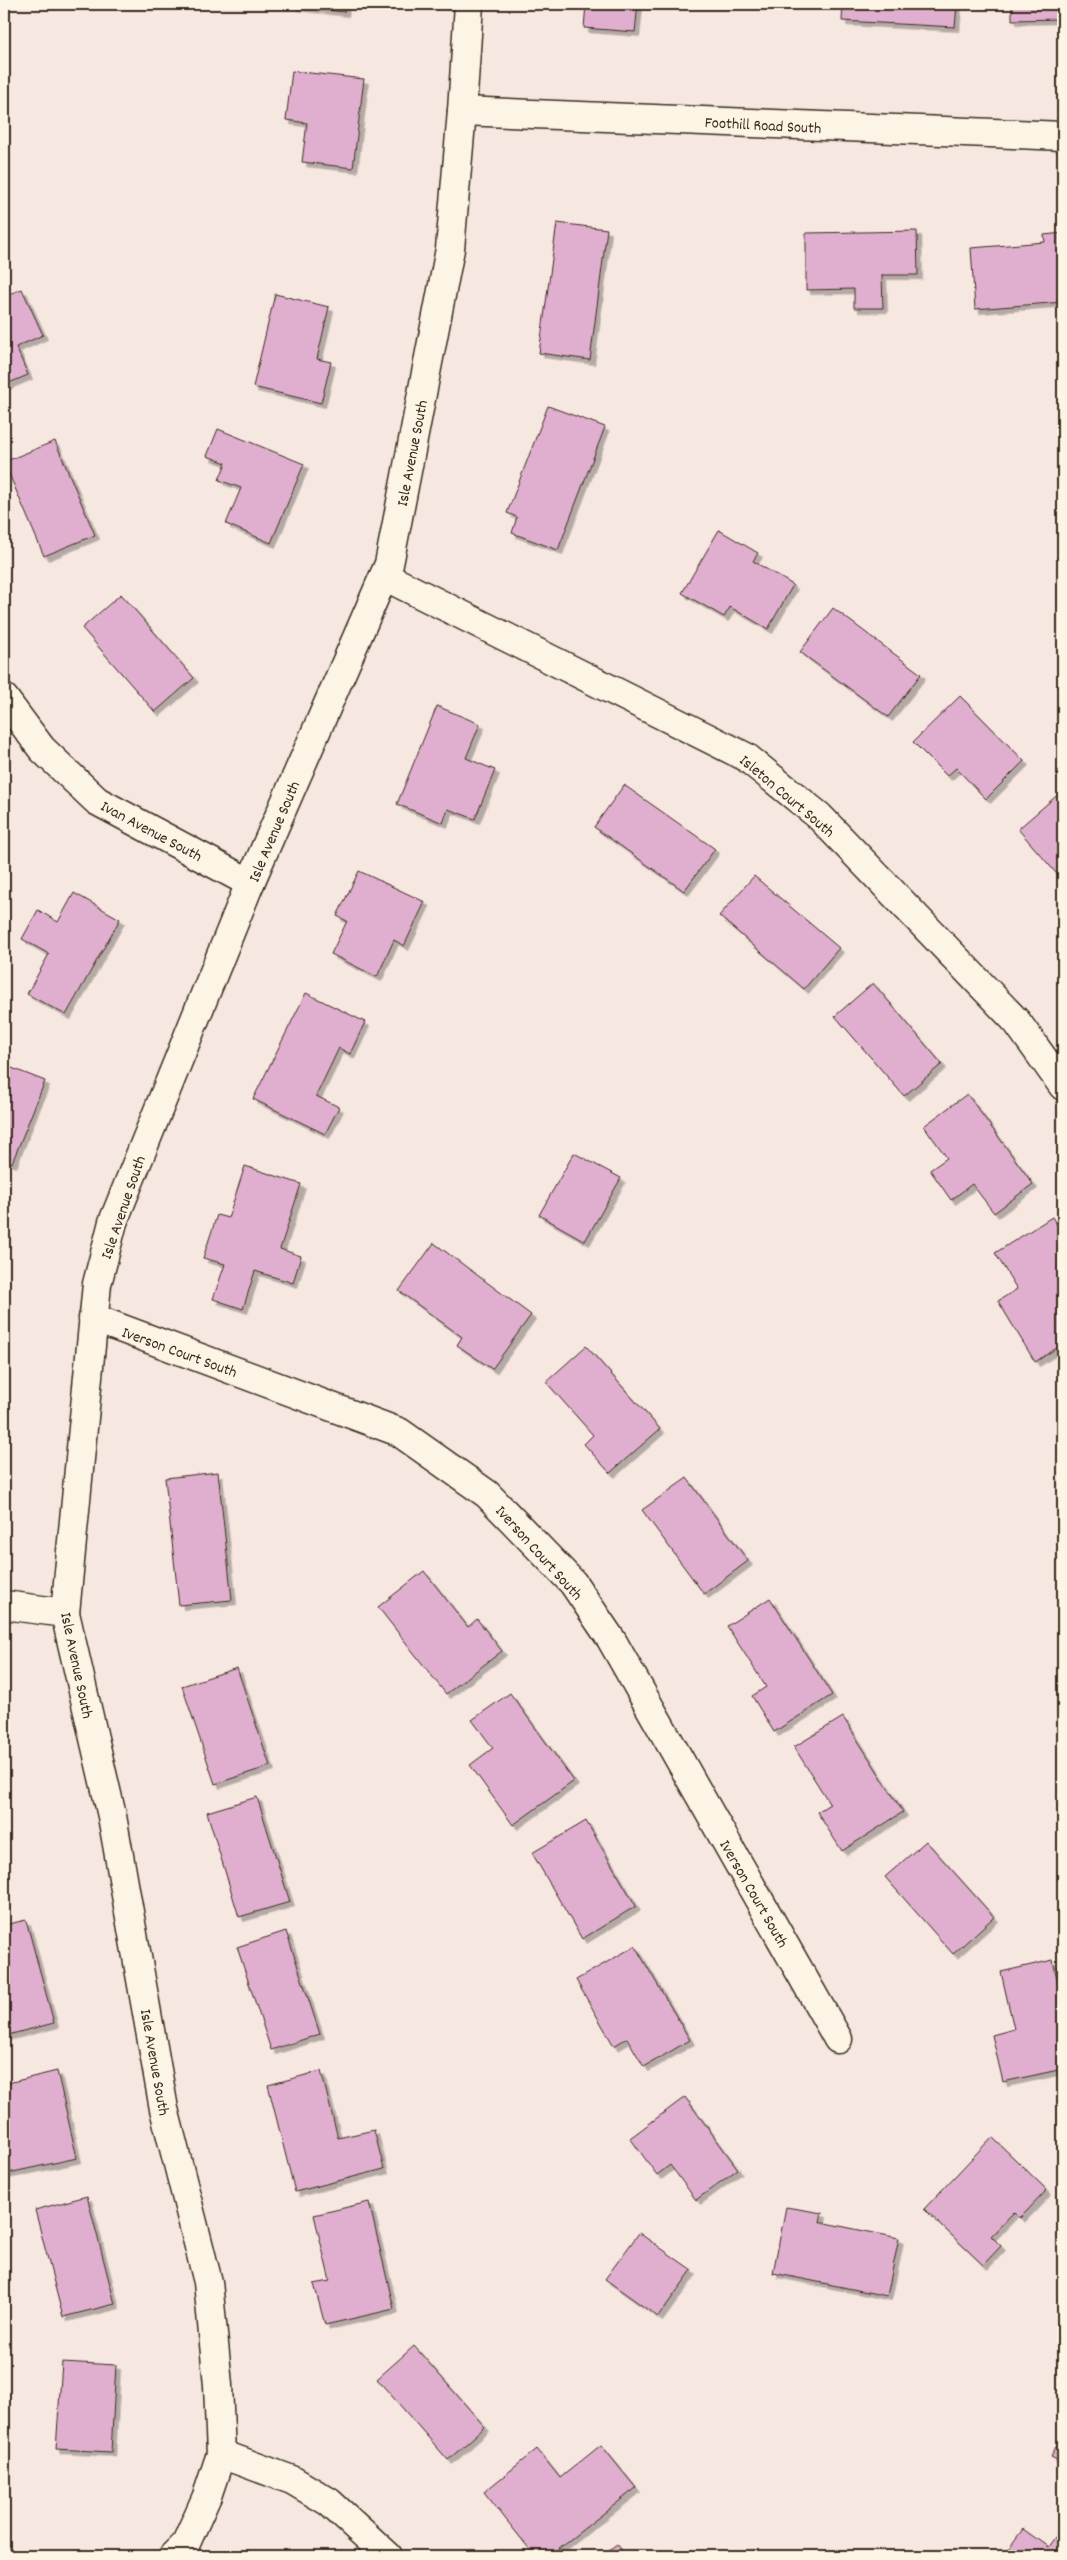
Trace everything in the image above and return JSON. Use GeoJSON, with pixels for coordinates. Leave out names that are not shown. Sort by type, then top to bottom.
{"type":"FeatureCollection","features":[{"type":"Feature","properties":{"kind":"street","name":"Isle Avenue South"},"geometry":{"type":"LineString","coordinates":[[172,2556],[186,2543],[208,2496],[220,2454],[218,2385],[208,2282],[164,2109],[112,1816],[65,1613],[96,1284],[114,1222],[250,883],[389,564],[450,249],[469,4]]}},
{"type":"Feature","properties":{"kind":"street","name":"Foothill Road South"},"geometry":{"type":"LineString","coordinates":[[462,111],[1063,136]]}},
{"type":"Feature","properties":{"kind":"street","name":"Isleton Court South"},"geometry":{"type":"LineString","coordinates":[[384,576],[746,758],[826,824],[1017,1022],[1063,1086]]}},
{"type":"Feature","properties":{"kind":"street","name":"Ivan Avenue South"},"geometry":{"type":"LineString","coordinates":[[4,698],[42,749],[97,800],[250,883]]}},
{"type":"Feature","properties":{"kind":"street","name":"Iverson Court South"},"geometry":{"type":"LineString","coordinates":[[93,1318],[399,1432],[487,1494],[573,1583],[611,1639],[838,2039]]}},
{"type":"Feature","properties":{"kind":"street"},"geometry":{"type":"LineString","coordinates":[[4,1605],[65,1613]]}},
{"type":"Feature","properties":{"kind":"street"},"geometry":{"type":"LineString","coordinates":[[220,2454],[300,2485],[329,2502],[388,2556]]}},
{"type":"Feature","properties":{"kind":"building"},"geometry":{"type":"Polygon","coordinates":[[[292,4],[345,4],[344,12],[292,6],[292,4]]]}},
{"type":"Feature","properties":{"kind":"building"},"geometry":{"type":"Polygon","coordinates":[[[586,4],[638,4],[635,32],[584,28],[586,4]]]}},
{"type":"Feature","properties":{"kind":"building"},"geometry":{"type":"Polygon","coordinates":[[[843,4],[957,4],[955,27],[842,21],[843,4]]]}},
{"type":"Feature","properties":{"kind":"building"},"geometry":{"type":"Polygon","coordinates":[[[1012,4],[1063,4],[1063,19],[1012,20],[1012,4]]]}},
{"type":"Feature","properties":{"kind":"building"},"geometry":{"type":"Polygon","coordinates":[[[292,71],[364,79],[353,168],[302,162],[307,123],[286,120],[292,71]]]}},
{"type":"Feature","properties":{"kind":"building"},"geometry":{"type":"Polygon","coordinates":[[[557,223],[607,229],[590,360],[539,353],[557,223]]]}},
{"type":"Feature","properties":{"kind":"building"},"geometry":{"type":"Polygon","coordinates":[[[917,231],[918,275],[882,275],[883,308],[854,308],[854,289],[806,290],[806,233],[917,231]]]}},
{"type":"Feature","properties":{"kind":"building"},"geometry":{"type":"Polygon","coordinates":[[[1063,233],[1063,302],[975,309],[971,248],[1045,242],[1044,235],[1063,233]]]}},
{"type":"Feature","properties":{"kind":"building"},"geometry":{"type":"Polygon","coordinates":[[[22,289],[43,335],[16,347],[28,375],[4,385],[4,296],[22,289]]]}},
{"type":"Feature","properties":{"kind":"building"},"geometry":{"type":"Polygon","coordinates":[[[275,294],[329,307],[317,359],[331,362],[321,403],[253,387],[275,294]]]}},
{"type":"Feature","properties":{"kind":"building"},"geometry":{"type":"Polygon","coordinates":[[[548,406],[605,427],[558,550],[512,533],[517,517],[507,513],[548,406]]]}},
{"type":"Feature","properties":{"kind":"building"},"geometry":{"type":"Polygon","coordinates":[[[218,429],[304,464],[271,543],[226,524],[241,488],[219,480],[226,463],[207,456],[218,429]]]}},
{"type":"Feature","properties":{"kind":"building"},"geometry":{"type":"Polygon","coordinates":[[[55,441],[95,535],[44,556],[4,462],[55,441]]]}},
{"type":"Feature","properties":{"kind":"building"},"geometry":{"type":"Polygon","coordinates":[[[719,530],[758,553],[753,561],[793,585],[768,629],[730,607],[724,617],[682,593],[719,530]]]}},
{"type":"Feature","properties":{"kind":"building"},"geometry":{"type":"Polygon","coordinates":[[[121,594],[194,678],[155,712],[82,628],[121,594]]]}},
{"type":"Feature","properties":{"kind":"building"},"geometry":{"type":"Polygon","coordinates":[[[833,608],[921,674],[888,717],[800,652],[833,608]]]}},
{"type":"Feature","properties":{"kind":"building"},"geometry":{"type":"Polygon","coordinates":[[[960,696],[1024,761],[986,799],[956,768],[947,776],[913,742],[960,696]]]}},
{"type":"Feature","properties":{"kind":"building"},"geometry":{"type":"Polygon","coordinates":[[[437,706],[480,724],[466,758],[495,770],[475,819],[448,809],[443,823],[397,804],[437,706]]]}},
{"type":"Feature","properties":{"kind":"building"},"geometry":{"type":"Polygon","coordinates":[[[624,785],[715,849],[684,891],[594,827],[624,785]]]}},
{"type":"Feature","properties":{"kind":"building"},"geometry":{"type":"Polygon","coordinates":[[[1062,791],[1063,793],[1063,881],[1018,829],[1062,791]]]}},
{"type":"Feature","properties":{"kind":"building"},"geometry":{"type":"Polygon","coordinates":[[[359,871],[425,902],[404,946],[394,940],[377,977],[331,954],[347,921],[337,916],[359,871]]]}},
{"type":"Feature","properties":{"kind":"building"},"geometry":{"type":"Polygon","coordinates":[[[754,876],[839,948],[804,989],[719,916],[754,876]]]}},
{"type":"Feature","properties":{"kind":"building"},"geometry":{"type":"Polygon","coordinates":[[[74,893],[120,919],[66,1015],[27,994],[49,954],[22,939],[38,910],[58,922],[74,893]]]}},
{"type":"Feature","properties":{"kind":"building"},"geometry":{"type":"Polygon","coordinates":[[[873,983],[942,1064],[904,1096],[835,1016],[873,983]]]}},
{"type":"Feature","properties":{"kind":"building"},"geometry":{"type":"Polygon","coordinates":[[[306,993],[365,1022],[350,1054],[339,1048],[316,1096],[339,1107],[325,1134],[253,1099],[306,993]]]}},
{"type":"Feature","properties":{"kind":"building"},"geometry":{"type":"Polygon","coordinates":[[[4,1065],[45,1081],[12,1163],[4,1160],[4,1065]]]}},
{"type":"Feature","properties":{"kind":"building"},"geometry":{"type":"Polygon","coordinates":[[[967,1094],[1033,1184],[994,1213],[972,1184],[951,1200],[930,1170],[947,1158],[924,1126],[967,1094]]]}},
{"type":"Feature","properties":{"kind":"building"},"geometry":{"type":"Polygon","coordinates":[[[574,1153],[621,1178],[585,1241],[539,1215],[574,1153]]]}},
{"type":"Feature","properties":{"kind":"building"},"geometry":{"type":"Polygon","coordinates":[[[245,1166],[301,1184],[280,1249],[301,1256],[293,1283],[255,1271],[243,1309],[213,1299],[225,1264],[203,1258],[217,1215],[228,1218],[245,1166]]]}},
{"type":"Feature","properties":{"kind":"building"},"geometry":{"type":"Polygon","coordinates":[[[1052,1217],[1063,1234],[1063,1344],[1035,1362],[998,1301],[1017,1289],[995,1253],[1052,1217]]]}},
{"type":"Feature","properties":{"kind":"building"},"geometry":{"type":"Polygon","coordinates":[[[434,1243],[531,1315],[492,1369],[457,1345],[462,1337],[399,1291],[434,1243]]]}},
{"type":"Feature","properties":{"kind":"building"},"geometry":{"type":"Polygon","coordinates":[[[586,1346],[660,1429],[610,1473],[584,1444],[593,1435],[546,1382],[586,1346]]]}},
{"type":"Feature","properties":{"kind":"building"},"geometry":{"type":"Polygon","coordinates":[[[218,1472],[232,1600],[179,1605],[165,1478],[218,1472]]]}},
{"type":"Feature","properties":{"kind":"building"},"geometry":{"type":"Polygon","coordinates":[[[687,1478],[748,1561],[704,1594],[642,1510],[687,1478]]]}},
{"type":"Feature","properties":{"kind":"building"},"geometry":{"type":"Polygon","coordinates":[[[424,1571],[468,1627],[477,1619],[502,1651],[446,1694],[378,1607],[424,1571]]]}},
{"type":"Feature","properties":{"kind":"building"},"geometry":{"type":"Polygon","coordinates":[[[770,1598],[832,1695],[774,1732],[752,1696],[766,1687],[727,1626],[770,1598]]]}},
{"type":"Feature","properties":{"kind":"building"},"geometry":{"type":"Polygon","coordinates":[[[237,1668],[270,1766],[215,1784],[182,1686],[237,1668]]]}},
{"type":"Feature","properties":{"kind":"building"},"geometry":{"type":"Polygon","coordinates":[[[510,1693],[574,1781],[513,1825],[470,1765],[493,1748],[472,1720],[510,1693]]]}},
{"type":"Feature","properties":{"kind":"building"},"geometry":{"type":"Polygon","coordinates":[[[843,1717],[903,1812],[842,1851],[817,1812],[830,1804],[794,1747],[843,1717]]]}},
{"type":"Feature","properties":{"kind":"building"},"geometry":{"type":"Polygon","coordinates":[[[257,1797],[290,1902],[239,1917],[207,1812],[257,1797]]]}},
{"type":"Feature","properties":{"kind":"building"},"geometry":{"type":"Polygon","coordinates":[[[586,1821],[636,1906],[582,1939],[532,1853],[586,1821]]]}},
{"type":"Feature","properties":{"kind":"building"},"geometry":{"type":"Polygon","coordinates":[[[926,1841],[994,1917],[953,1954],[885,1877],[926,1841]]]}},
{"type":"Feature","properties":{"kind":"building"},"geometry":{"type":"Polygon","coordinates":[[[26,1920],[54,2023],[4,2036],[4,1925],[26,1920]]]}},
{"type":"Feature","properties":{"kind":"building"},"geometry":{"type":"Polygon","coordinates":[[[286,1931],[320,2034],[271,2050],[237,1947],[286,1931]]]}},
{"type":"Feature","properties":{"kind":"building"},"geometry":{"type":"Polygon","coordinates":[[[635,1946],[690,2040],[644,2067],[627,2038],[614,2046],[576,1980],[635,1946]]]}},
{"type":"Feature","properties":{"kind":"building"},"geometry":{"type":"Polygon","coordinates":[[[1053,1960],[1063,2008],[1063,2069],[1003,2082],[992,2035],[1014,2029],[1001,1972],[1053,1960]]]}},
{"type":"Feature","properties":{"kind":"building"},"geometry":{"type":"Polygon","coordinates":[[[57,2071],[77,2158],[4,2174],[4,2084],[57,2071]]]}},
{"type":"Feature","properties":{"kind":"building"},"geometry":{"type":"Polygon","coordinates":[[[321,2071],[338,2138],[374,2130],[384,2169],[295,2192],[268,2085],[321,2071]]]}},
{"type":"Feature","properties":{"kind":"building"},"geometry":{"type":"Polygon","coordinates":[[[685,2097],[738,2169],[696,2200],[670,2165],[657,2175],[630,2138],[685,2097]]]}},
{"type":"Feature","properties":{"kind":"building"},"geometry":{"type":"Polygon","coordinates":[[[992,2137],[1047,2190],[1020,2218],[1014,2212],[991,2236],[1001,2246],[983,2265],[924,2209],[992,2137]]]}},
{"type":"Feature","properties":{"kind":"building"},"geometry":{"type":"Polygon","coordinates":[[[87,2196],[115,2304],[63,2317],[35,2210],[87,2196]]]}},
{"type":"Feature","properties":{"kind":"building"},"geometry":{"type":"Polygon","coordinates":[[[369,2202],[394,2309],[325,2325],[314,2284],[330,2281],[314,2215],[369,2202]]]}},
{"type":"Feature","properties":{"kind":"building"},"geometry":{"type":"Polygon","coordinates":[[[786,2207],[822,2213],[820,2222],[899,2238],[887,2296],[773,2273],[786,2207]]]}},
{"type":"Feature","properties":{"kind":"building"},"geometry":{"type":"Polygon","coordinates":[[[639,2233],[692,2270],[658,2317],[605,2279],[639,2233]]]}},
{"type":"Feature","properties":{"kind":"building"},"geometry":{"type":"Polygon","coordinates":[[[414,2346],[485,2427],[448,2460],[377,2379],[414,2346]]]}},
{"type":"Feature","properties":{"kind":"building"},"geometry":{"type":"Polygon","coordinates":[[[62,2362],[116,2365],[111,2452],[56,2449],[62,2362]]]}},
{"type":"Feature","properties":{"kind":"building"},"geometry":{"type":"Polygon","coordinates":[[[1063,2432],[1063,2463],[1051,2457],[1063,2432]]]}},
{"type":"Feature","properties":{"kind":"building"},"geometry":{"type":"Polygon","coordinates":[[[601,2445],[636,2488],[549,2556],[535,2556],[484,2492],[537,2449],[560,2478],[601,2445]]]}},
{"type":"Feature","properties":{"kind":"building"},"geometry":{"type":"Polygon","coordinates":[[[1063,2526],[1063,2556],[1003,2556],[1023,2529],[1048,2547],[1063,2526]]]}},
{"type":"Feature","properties":{"kind":"building"},"geometry":{"type":"Polygon","coordinates":[[[617,2544],[626,2556],[601,2556],[617,2544]]]}}]}
